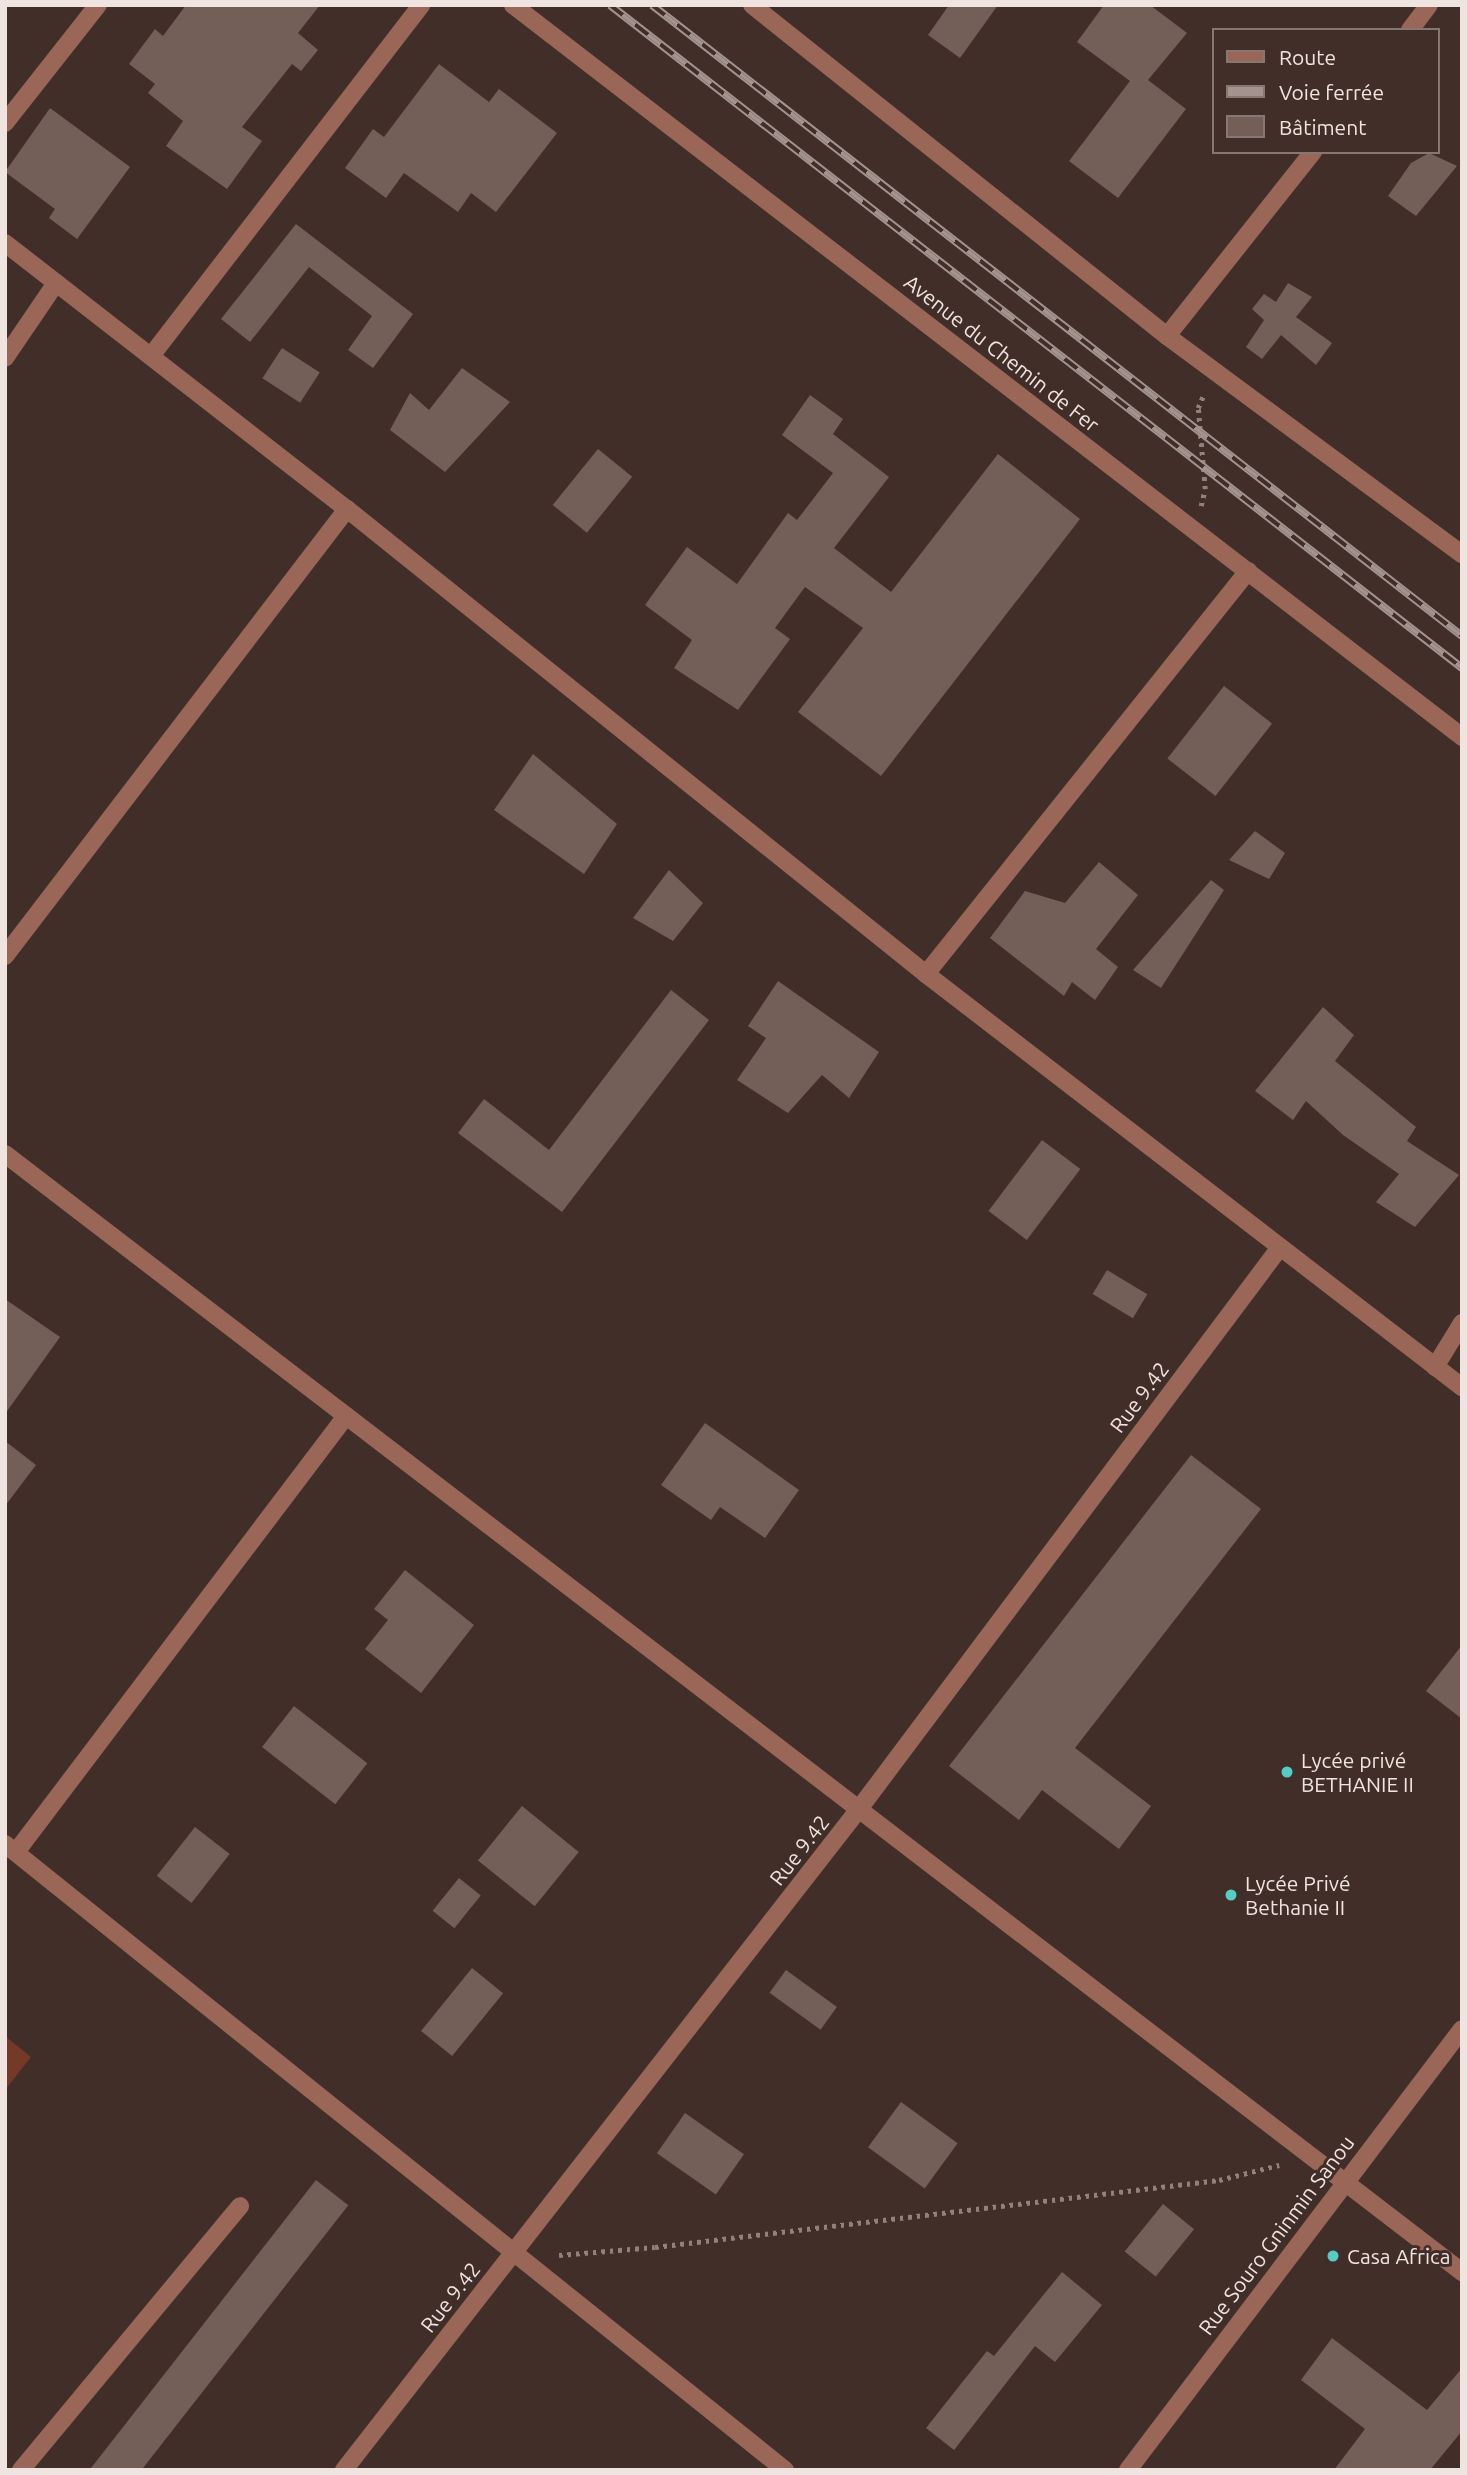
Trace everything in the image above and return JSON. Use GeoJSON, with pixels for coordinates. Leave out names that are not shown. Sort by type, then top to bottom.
{"type":"FeatureCollection","features":[{"type":"Feature","properties":{"kind":"street"},"geometry":{"type":"LineString","coordinates":[[5,123],[98,5]]}},
{"type":"Feature","properties":{"kind":"street"},"geometry":{"type":"LineString","coordinates":[[151,356],[421,5]]}},
{"type":"Feature","properties":{"kind":"street","name":"Avenue du Chemin de Fer"},"geometry":{"type":"LineString","coordinates":[[513,5],[1462,737]]}},
{"type":"Feature","properties":{"kind":"street"},"geometry":{"type":"LineString","coordinates":[[752,5],[1167,336],[1462,554]]}},
{"type":"Feature","properties":{"kind":"street"},"geometry":{"type":"LineString","coordinates":[[1412,28],[1429,5]]}},
{"type":"Feature","properties":{"kind":"street"},"geometry":{"type":"LineString","coordinates":[[1167,336],[1311,154]]}},
{"type":"Feature","properties":{"kind":"street"},"geometry":{"type":"LineString","coordinates":[[5,243],[347,509],[926,974],[1278,1250],[1462,1387]]}},
{"type":"Feature","properties":{"kind":"street"},"geometry":{"type":"LineString","coordinates":[[5,358],[56,283]]}},
{"type":"Feature","properties":{"kind":"street"},"geometry":{"type":"LineString","coordinates":[[5,956],[347,509]]}},
{"type":"Feature","properties":{"kind":"street"},"geometry":{"type":"LineString","coordinates":[[926,974],[1248,571]]}},
{"type":"Feature","properties":{"kind":"street"},"geometry":{"type":"LineString","coordinates":[[5,1154],[1462,2272]]}},
{"type":"Feature","properties":{"kind":"street","name":"Rue 9.42"},"geometry":{"type":"LineString","coordinates":[[344,2470],[518,2256],[859,1810],[1278,1250]]}},
{"type":"Feature","properties":{"kind":"street"},"geometry":{"type":"LineString","coordinates":[[1435,1367],[1462,1323]]}},
{"type":"Feature","properties":{"kind":"street"},"geometry":{"type":"LineString","coordinates":[[346,1416],[11,1848],[786,2470]]}},
{"type":"Feature","properties":{"kind":"street","name":"Rue Souro Gninmin Sanou"},"geometry":{"type":"LineString","coordinates":[[1128,2470],[1462,2029]]}},
{"type":"Feature","properties":{"kind":"street"},"geometry":{"type":"LineString","coordinates":[[21,2470],[240,2206]]}},
{"type":"Feature","properties":{"kind":"path"},"geometry":{"type":"LineString","coordinates":[[1195,530],[1205,489],[1198,408],[1214,370]]}},
{"type":"Feature","properties":{"kind":"path"},"geometry":{"type":"LineString","coordinates":[[518,2256],[655,2247],[1219,2180],[1312,2156]]}},
{"type":"Feature","properties":{"kind":"shaded area"},"geometry":{"type":"Polygon","coordinates":[[[5,2036],[31,2057],[5,2090],[5,2036]]]}},
{"type":"Feature","properties":{"kind":"building"},"geometry":{"type":"Polygon","coordinates":[[[186,5],[320,5],[298,33],[318,50],[301,71],[292,64],[242,127],[262,141],[227,189],[166,146],[183,121],[148,93],[155,84],[129,64],[155,29],[163,36],[186,5]]]}},
{"type":"Feature","properties":{"kind":"building"},"geometry":{"type":"Polygon","coordinates":[[[949,5],[998,5],[960,58],[928,35],[949,5]]]}},
{"type":"Feature","properties":{"kind":"building"},"geometry":{"type":"Polygon","coordinates":[[[1104,5],[1150,5],[1187,33],[1148,80],[1186,109],[1118,198],[1069,161],[1130,81],[1077,42],[1104,5]]]}},
{"type":"Feature","properties":{"kind":"building"},"geometry":{"type":"Polygon","coordinates":[[[439,64],[489,102],[499,89],[557,133],[496,212],[471,193],[458,212],[404,173],[386,198],[345,168],[373,129],[384,137],[439,64]]]}},
{"type":"Feature","properties":{"kind":"building"},"geometry":{"type":"Polygon","coordinates":[[[50,108],[130,167],[77,239],[49,218],[55,209],[5,172],[50,108]]]}},
{"type":"Feature","properties":{"kind":"building"},"geometry":{"type":"Polygon","coordinates":[[[1431,154],[1457,166],[1416,216],[1388,196],[1411,163],[1431,154]]]}},
{"type":"Feature","properties":{"kind":"building"},"geometry":{"type":"Polygon","coordinates":[[[296,224],[413,314],[373,368],[348,350],[372,316],[309,267],[250,342],[221,319],[296,224]]]}},
{"type":"Feature","properties":{"kind":"building"},"geometry":{"type":"Polygon","coordinates":[[[1288,283],[1312,297],[1296,317],[1332,343],[1316,365],[1281,335],[1262,359],[1246,347],[1264,320],[1252,309],[1264,294],[1276,302],[1288,283]]]}},
{"type":"Feature","properties":{"kind":"building"},"geometry":{"type":"Polygon","coordinates":[[[282,348],[320,373],[300,403],[262,378],[282,348]]]}},
{"type":"Feature","properties":{"kind":"building"},"geometry":{"type":"Polygon","coordinates":[[[462,368],[510,402],[445,472],[390,430],[410,393],[429,410],[462,368]]]}},
{"type":"Feature","properties":{"kind":"building"},"geometry":{"type":"Polygon","coordinates":[[[810,395],[843,419],[833,434],[889,477],[834,548],[891,592],[998,454],[1080,519],[881,776],[798,712],[863,628],[805,587],[775,628],[790,639],[738,710],[674,668],[692,640],[645,605],[687,547],[737,584],[788,513],[797,520],[833,473],[782,435],[810,395]]]}},
{"type":"Feature","properties":{"kind":"building"},"geometry":{"type":"Polygon","coordinates":[[[598,449],[632,477],[587,533],[553,505],[598,449]]]}},
{"type":"Feature","properties":{"kind":"building"},"geometry":{"type":"Polygon","coordinates":[[[1224,686],[1272,724],[1215,796],[1167,758],[1224,686]]]}},
{"type":"Feature","properties":{"kind":"building"},"geometry":{"type":"Polygon","coordinates":[[[533,754],[617,824],[584,874],[494,810],[533,754]]]}},
{"type":"Feature","properties":{"kind":"building"},"geometry":{"type":"Polygon","coordinates":[[[1255,831],[1285,853],[1269,879],[1229,860],[1255,831]]]}},
{"type":"Feature","properties":{"kind":"building"},"geometry":{"type":"Polygon","coordinates":[[[1099,862],[1138,895],[1096,949],[1118,967],[1095,1000],[1072,982],[1064,996],[990,938],[1025,891],[1065,903],[1099,862]]]}},
{"type":"Feature","properties":{"kind":"building"},"geometry":{"type":"Polygon","coordinates":[[[669,870],[703,903],[673,941],[633,918],[669,870]]]}},
{"type":"Feature","properties":{"kind":"building"},"geometry":{"type":"Polygon","coordinates":[[[1211,880],[1224,890],[1161,988],[1133,970],[1211,880]]]}},
{"type":"Feature","properties":{"kind":"building"},"geometry":{"type":"Polygon","coordinates":[[[778,981],[879,1052],[849,1098],[822,1075],[788,1113],[737,1080],[766,1038],[748,1026],[778,981]]]}},
{"type":"Feature","properties":{"kind":"building"},"geometry":{"type":"Polygon","coordinates":[[[671,990],[709,1020],[562,1212],[458,1133],[484,1099],[549,1150],[671,990]]]}},
{"type":"Feature","properties":{"kind":"building"},"geometry":{"type":"Polygon","coordinates":[[[1323,1007],[1354,1035],[1335,1061],[1416,1127],[1407,1141],[1459,1175],[1415,1227],[1376,1202],[1399,1174],[1343,1135],[1306,1101],[1293,1120],[1255,1091],[1323,1007]]]}},
{"type":"Feature","properties":{"kind":"building"},"geometry":{"type":"Polygon","coordinates":[[[1042,1140],[1080,1169],[1027,1240],[988,1211],[1042,1140]]]}},
{"type":"Feature","properties":{"kind":"building"},"geometry":{"type":"Polygon","coordinates":[[[1107,1270],[1147,1294],[1133,1318],[1093,1294],[1107,1270]]]}},
{"type":"Feature","properties":{"kind":"building"},"geometry":{"type":"Polygon","coordinates":[[[5,1299],[60,1337],[5,1414],[5,1299]]]}},
{"type":"Feature","properties":{"kind":"building"},"geometry":{"type":"Polygon","coordinates":[[[705,1423],[799,1490],[765,1538],[720,1507],[711,1520],[661,1485],[705,1423]]]}},
{"type":"Feature","properties":{"kind":"building"},"geometry":{"type":"Polygon","coordinates":[[[5,1441],[36,1465],[5,1506],[5,1441]]]}},
{"type":"Feature","properties":{"kind":"building"},"geometry":{"type":"Polygon","coordinates":[[[1191,1455],[1261,1509],[1075,1748],[1151,1806],[1119,1849],[1042,1790],[1019,1820],[949,1766],[1191,1455]]]}},
{"type":"Feature","properties":{"kind":"building"},"geometry":{"type":"Polygon","coordinates":[[[405,1570],[474,1625],[421,1693],[365,1649],[388,1620],[374,1609],[405,1570]]]}},
{"type":"Feature","properties":{"kind":"building"},"geometry":{"type":"Polygon","coordinates":[[[1462,1645],[1462,1719],[1426,1691],[1462,1645]]]}},
{"type":"Feature","properties":{"kind":"building"},"geometry":{"type":"Polygon","coordinates":[[[294,1706],[367,1763],[335,1804],[262,1747],[294,1706]]]}},
{"type":"Feature","properties":{"kind":"building"},"geometry":{"type":"Polygon","coordinates":[[[522,1806],[579,1852],[535,1906],[478,1860],[522,1806]]]}},
{"type":"Feature","properties":{"kind":"building"},"geometry":{"type":"Polygon","coordinates":[[[195,1827],[230,1854],[192,1903],[157,1876],[195,1827]]]}},
{"type":"Feature","properties":{"kind":"building"},"geometry":{"type":"Polygon","coordinates":[[[459,1878],[481,1896],[454,1928],[433,1911],[459,1878]]]}},
{"type":"Feature","properties":{"kind":"building"},"geometry":{"type":"Polygon","coordinates":[[[472,1968],[503,1993],[452,2056],[421,2031],[472,1968]]]}},
{"type":"Feature","properties":{"kind":"building"},"geometry":{"type":"Polygon","coordinates":[[[786,1970],[837,2007],[821,2030],[770,1993],[786,1970]]]}},
{"type":"Feature","properties":{"kind":"building"},"geometry":{"type":"Polygon","coordinates":[[[901,2102],[958,2143],[925,2188],[868,2147],[901,2102]]]}},
{"type":"Feature","properties":{"kind":"building"},"geometry":{"type":"Polygon","coordinates":[[[685,2113],[744,2154],[716,2194],[657,2153],[685,2113]]]}},
{"type":"Feature","properties":{"kind":"building"},"geometry":{"type":"Polygon","coordinates":[[[316,2180],[348,2205],[141,2470],[91,2468],[316,2180]]]}},
{"type":"Feature","properties":{"kind":"building"},"geometry":{"type":"Polygon","coordinates":[[[1163,2204],[1194,2229],[1156,2277],[1125,2251],[1163,2204]]]}},
{"type":"Feature","properties":{"kind":"building"},"geometry":{"type":"Polygon","coordinates":[[[1062,2272],[1102,2305],[1055,2362],[1035,2346],[954,2450],[926,2428],[987,2351],[994,2356],[1062,2272]]]}},
{"type":"Feature","properties":{"kind":"building"},"geometry":{"type":"Polygon","coordinates":[[[1332,2338],[1427,2410],[1462,2368],[1462,2431],[1430,2470],[1334,2470],[1365,2429],[1301,2380],[1332,2338]]]}},
{"type":"Feature","properties":{"kind":"railway"},"geometry":{"type":"LineString","coordinates":[[610,5],[1462,668]]}},
{"type":"Feature","properties":{"kind":"railway"},"geometry":{"type":"LineString","coordinates":[[652,5],[1462,636]]}},
{"type":"Feature","properties":{"kind":"place","name":"Lycée privé BETHANIE II"},"geometry":{"type":"Point","coordinates":[1287,1772]}},
{"type":"Feature","properties":{"kind":"place","name":"Lycée Privé Bethanie II"},"geometry":{"type":"Point","coordinates":[1231,1895]}},
{"type":"Feature","properties":{"kind":"place","name":"Casa Africa"},"geometry":{"type":"Point","coordinates":[1333,2256]}}]}
